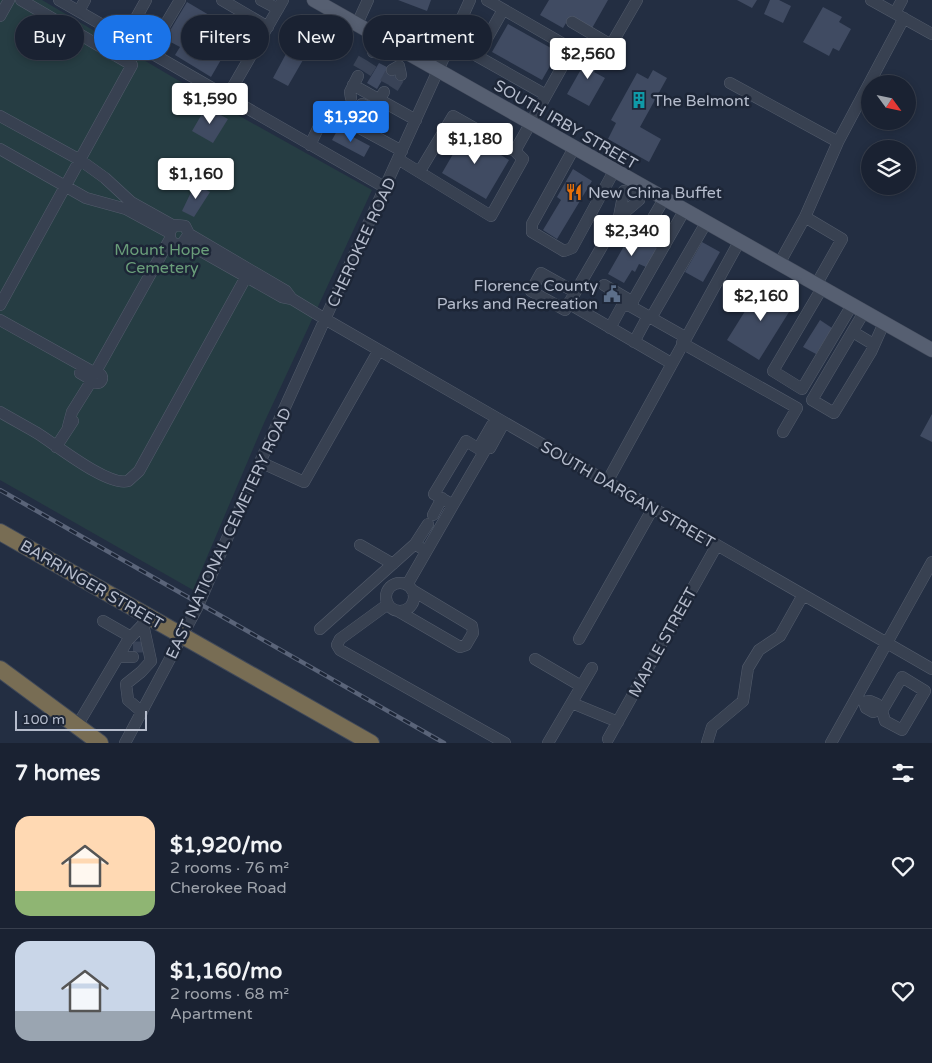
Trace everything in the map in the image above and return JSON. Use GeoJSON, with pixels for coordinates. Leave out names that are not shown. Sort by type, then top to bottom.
{"type":"FeatureCollection","features":[{"type":"Feature","properties":{"kind":"highway","name":"BARRINGER STREET"},"geometry":{"type":"LineString","coordinates":[[0,532],[147,620],[184,636],[371,743]]}},
{"type":"Feature","properties":{"kind":"highway"},"geometry":{"type":"LineString","coordinates":[[0,669],[100,743]]}},
{"type":"Feature","properties":{"kind":"main road","name":"SOUTH IRBY STREET"},"geometry":{"type":"LineString","coordinates":[[314,0],[363,28]]}},
{"type":"Feature","properties":{"kind":"main road","name":"SOUTH IRBY STREET"},"geometry":{"type":"LineString","coordinates":[[421,60],[614,171],[635,187],[664,199],[864,312],[930,346]]}},
{"type":"Feature","properties":{"kind":"street"},"geometry":{"type":"LineString","coordinates":[[0,16],[10,0]]}},
{"type":"Feature","properties":{"kind":"street"},"geometry":{"type":"LineString","coordinates":[[0,305],[132,65],[21,0]]}},
{"type":"Feature","properties":{"kind":"street"},"geometry":{"type":"LineString","coordinates":[[59,0],[94,20]]}},
{"type":"Feature","properties":{"kind":"street"},"geometry":{"type":"LineString","coordinates":[[79,11],[85,0]]}},
{"type":"Feature","properties":{"kind":"street"},"geometry":{"type":"LineString","coordinates":[[138,15],[146,0]]}},
{"type":"Feature","properties":{"kind":"street"},"geometry":{"type":"LineString","coordinates":[[171,15],[180,0]]}},
{"type":"Feature","properties":{"kind":"street"},"geometry":{"type":"LineString","coordinates":[[222,0],[249,15]]}},
{"type":"Feature","properties":{"kind":"street"},"geometry":{"type":"LineString","coordinates":[[261,0],[280,5],[269,24]]}},
{"type":"Feature","properties":{"kind":"street"},"geometry":{"type":"LineString","coordinates":[[357,24],[368,0]]}},
{"type":"Feature","properties":{"kind":"street","name":"CHEROKEE ROAD"},"geometry":{"type":"LineString","coordinates":[[325,319],[470,0]]}},
{"type":"Feature","properties":{"kind":"street"},"geometry":{"type":"LineString","coordinates":[[487,0],[572,49],[515,151]]}},
{"type":"Feature","properties":{"kind":"street"},"geometry":{"type":"LineString","coordinates":[[572,22],[611,45],[637,0]]}},
{"type":"Feature","properties":{"kind":"street"},"geometry":{"type":"LineString","coordinates":[[870,0],[932,34]]}},
{"type":"Feature","properties":{"kind":"street"},"geometry":{"type":"LineString","coordinates":[[779,264],[805,217],[838,142],[899,16],[902,0]]}},
{"type":"Feature","properties":{"kind":"street"},"geometry":{"type":"LineString","coordinates":[[504,10],[477,56],[546,95]]}},
{"type":"Feature","properties":{"kind":"street"},"geometry":{"type":"LineString","coordinates":[[163,60],[386,188]]}},
{"type":"Feature","properties":{"kind":"street"},"geometry":{"type":"LineString","coordinates":[[227,97],[248,60]]}},
{"type":"Feature","properties":{"kind":"street"},"geometry":{"type":"LineString","coordinates":[[397,70],[402,60]]}},
{"type":"Feature","properties":{"kind":"street"},"geometry":{"type":"LineString","coordinates":[[351,98],[350,92],[359,76],[385,91],[416,120]]}},
{"type":"Feature","properties":{"kind":"street"},"geometry":{"type":"LineString","coordinates":[[730,83],[838,142]]}},
{"type":"Feature","properties":{"kind":"street"},"geometry":{"type":"LineString","coordinates":[[362,104],[372,109],[385,91]]}},
{"type":"Feature","properties":{"kind":"street"},"geometry":{"type":"LineString","coordinates":[[310,145],[326,114],[330,112],[400,155],[420,171],[441,186],[490,216],[523,159],[515,151],[453,116],[420,171]]}},
{"type":"Feature","properties":{"kind":"street"},"geometry":{"type":"LineString","coordinates":[[0,116],[80,160],[105,178],[131,202],[177,236],[286,290],[292,299]]}},
{"type":"Feature","properties":{"kind":"street"},"geometry":{"type":"LineString","coordinates":[[574,148],[532,224],[532,232],[564,251],[572,248],[614,171]]}},
{"type":"Feature","properties":{"kind":"street"},"geometry":{"type":"LineString","coordinates":[[0,149],[93,200],[126,208],[282,297],[292,299]]}},
{"type":"Feature","properties":{"kind":"street"},"geometry":{"type":"LineString","coordinates":[[575,292],[541,273],[531,291],[564,310],[575,292],[619,217],[624,191],[635,187]]}},
{"type":"Feature","properties":{"kind":"street"},"geometry":{"type":"LineString","coordinates":[[664,199],[644,233],[665,245]]}},
{"type":"Feature","properties":{"kind":"street"},"geometry":{"type":"LineString","coordinates":[[610,328],[622,306],[631,304],[684,211]]}},
{"type":"Feature","properties":{"kind":"street"},"geometry":{"type":"LineString","coordinates":[[805,217],[842,239],[819,287],[773,371],[802,389],[852,305]]}},
{"type":"Feature","properties":{"kind":"street"},"geometry":{"type":"LineString","coordinates":[[634,342],[706,223]]}},
{"type":"Feature","properties":{"kind":"street"},"geometry":{"type":"LineString","coordinates":[[54,446],[68,427],[72,412],[96,378],[177,236]]}},
{"type":"Feature","properties":{"kind":"street"},"geometry":{"type":"LineString","coordinates":[[607,482],[739,242]]}},
{"type":"Feature","properties":{"kind":"street"},"geometry":{"type":"LineString","coordinates":[[0,412],[39,434],[54,446],[116,481],[123,482],[135,476],[246,277]]}},
{"type":"Feature","properties":{"kind":"street"},"geometry":{"type":"LineString","coordinates":[[604,285],[684,340],[797,408],[783,432]]}},
{"type":"Feature","properties":{"kind":"street","name":"SOUTH DARGAN STREET"},"geometry":{"type":"LineString","coordinates":[[292,299],[499,422],[653,508],[932,669]]}},
{"type":"Feature","properties":{"kind":"street"},"geometry":{"type":"LineString","coordinates":[[568,303],[671,363]]}},
{"type":"Feature","properties":{"kind":"street"},"geometry":{"type":"LineString","coordinates":[[864,312],[812,400],[834,413],[871,352],[884,323]]}},
{"type":"Feature","properties":{"kind":"street","name":"EAST NATIONAL CEMETERY ROAD"},"geometry":{"type":"LineString","coordinates":[[125,743],[184,636],[325,319]]}},
{"type":"Feature","properties":{"kind":"street"},"geometry":{"type":"LineString","coordinates":[[0,320],[96,378]]}},
{"type":"Feature","properties":{"kind":"street"},"geometry":{"type":"LineString","coordinates":[[0,329],[96,378]]}},
{"type":"Feature","properties":{"kind":"street"},"geometry":{"type":"LineString","coordinates":[[853,332],[873,344]]}},
{"type":"Feature","properties":{"kind":"street"},"geometry":{"type":"LineString","coordinates":[[260,462],[304,482],[379,350]]}},
{"type":"Feature","properties":{"kind":"street"},"geometry":{"type":"LineString","coordinates":[[0,421],[35,441],[54,446]]}},
{"type":"Feature","properties":{"kind":"street"},"geometry":{"type":"LineString","coordinates":[[484,450],[481,444],[492,425],[499,422]]}},
{"type":"Feature","properties":{"kind":"street"},"geometry":{"type":"LineString","coordinates":[[453,505],[434,494],[466,441],[484,450]]}},
{"type":"Feature","properties":{"kind":"street"},"geometry":{"type":"LineString","coordinates":[[398,611],[407,609],[413,603],[410,588],[427,551],[484,450]]}},
{"type":"Feature","properties":{"kind":"street"},"geometry":{"type":"LineString","coordinates":[[320,629],[416,544],[442,498]]}},
{"type":"Feature","properties":{"kind":"street"},"geometry":{"type":"LineString","coordinates":[[579,639],[653,508]]}},
{"type":"Feature","properties":{"kind":"street"},"geometry":{"type":"LineString","coordinates":[[416,544],[427,551]]}},
{"type":"Feature","properties":{"kind":"street"},"geometry":{"type":"LineString","coordinates":[[360,545],[393,564]]}},
{"type":"Feature","properties":{"kind":"street","name":"MAPLE STREET"},"geometry":{"type":"LineString","coordinates":[[608,739],[717,545]]}},
{"type":"Feature","properties":{"kind":"street"},"geometry":{"type":"LineString","coordinates":[[831,743],[860,700],[887,643],[932,562]]}},
{"type":"Feature","properties":{"kind":"street"},"geometry":{"type":"LineString","coordinates":[[399,583],[472,626],[473,633],[466,645],[460,647],[388,604],[386,595],[390,587],[399,583]]}},
{"type":"Feature","properties":{"kind":"street"},"geometry":{"type":"LineString","coordinates":[[707,743],[712,727],[743,701],[748,668],[759,650],[780,636],[803,595]]}},
{"type":"Feature","properties":{"kind":"street"},"geometry":{"type":"LineString","coordinates":[[388,604],[340,639],[336,645],[340,650],[505,743]]}},
{"type":"Feature","properties":{"kind":"street"},"geometry":{"type":"LineString","coordinates":[[142,712],[128,700],[126,684],[147,620]]}},
{"type":"Feature","properties":{"kind":"street"},"geometry":{"type":"LineString","coordinates":[[77,726],[135,653],[147,620]]}},
{"type":"Feature","properties":{"kind":"street"},"geometry":{"type":"LineString","coordinates":[[103,621],[135,653],[168,665]]}},
{"type":"Feature","properties":{"kind":"street"},"geometry":{"type":"LineString","coordinates":[[126,684],[141,672],[135,653]]}},
{"type":"Feature","properties":{"kind":"street"},"geometry":{"type":"LineString","coordinates":[[535,659],[581,686]]}},
{"type":"Feature","properties":{"kind":"street"},"geometry":{"type":"LineString","coordinates":[[548,743],[592,668]]}},
{"type":"Feature","properties":{"kind":"street"},"geometry":{"type":"LineString","coordinates":[[860,700],[877,704],[880,711],[885,721],[902,730],[925,691],[902,677],[880,711]]}},
{"type":"Feature","properties":{"kind":"street"},"geometry":{"type":"LineString","coordinates":[[572,703],[618,722]]}},
{"type":"Feature","properties":{"kind":"green space","name":"Mount Hope Cemetery"},"geometry":{"type":"Polygon","coordinates":[[[0,0],[42,0],[67,15],[15,15],[15,60],[84,60],[84,25],[94,31],[94,60],[144,60],[372,190],[264,423],[193,590],[0,480],[0,0]]]}},
{"type":"Feature","properties":{"kind":"building"},"geometry":{"type":"Polygon","coordinates":[[[398,0],[431,0],[427,11],[398,0]]]}},
{"type":"Feature","properties":{"kind":"building"},"geometry":{"type":"Polygon","coordinates":[[[549,0],[608,0],[591,30],[569,18],[563,28],[540,15],[549,0]]]}},
{"type":"Feature","properties":{"kind":"building"},"geometry":{"type":"Polygon","coordinates":[[[737,0],[757,0],[752,8],[737,0]]]}},
{"type":"Feature","properties":{"kind":"building"},"geometry":{"type":"Polygon","coordinates":[[[770,0],[779,0],[791,6],[783,23],[764,14],[770,0]]]}},
{"type":"Feature","properties":{"kind":"building"},"geometry":{"type":"Polygon","coordinates":[[[187,2],[209,15],[181,15],[181,59],[175,55],[180,47],[171,42],[171,29],[187,2]]]}},
{"type":"Feature","properties":{"kind":"building"},"geometry":{"type":"Polygon","coordinates":[[[823,7],[842,17],[839,22],[851,29],[839,51],[833,48],[829,56],[803,42],[823,7]]]}},
{"type":"Feature","properties":{"kind":"building"},"geometry":{"type":"Polygon","coordinates":[[[508,24],[558,52],[542,80],[492,52],[508,24]]]}},
{"type":"Feature","properties":{"kind":"building"},"geometry":{"type":"Polygon","coordinates":[[[593,48],[604,54],[594,72],[605,78],[589,106],[567,94],[593,48]]]}},
{"type":"Feature","properties":{"kind":"building"},"geometry":{"type":"Polygon","coordinates":[[[183,60],[221,60],[211,77],[183,60]]]}},
{"type":"Feature","properties":{"kind":"building"},"geometry":{"type":"Polygon","coordinates":[[[283,60],[303,60],[288,86],[273,78],[283,60]]]}},
{"type":"Feature","properties":{"kind":"building"},"geometry":{"type":"Polygon","coordinates":[[[379,63],[389,68],[377,89],[367,83],[379,63]]]}},
{"type":"Feature","properties":{"kind":"building","name":"The Belmont"},"geometry":{"type":"Polygon","coordinates":[[[653,70],[667,78],[640,127],[661,139],[649,162],[608,139],[616,123],[611,120],[637,73],[648,79],[653,70]]]}},
{"type":"Feature","properties":{"kind":"building"},"geometry":{"type":"Polygon","coordinates":[[[206,107],[228,119],[213,143],[192,131],[206,107]]]}},
{"type":"Feature","properties":{"kind":"building"},"geometry":{"type":"Polygon","coordinates":[[[462,128],[472,134],[470,138],[487,148],[490,143],[498,148],[496,152],[509,160],[486,199],[442,173],[460,142],[455,139],[462,128]]]}},
{"type":"Feature","properties":{"kind":"building"},"geometry":{"type":"Polygon","coordinates":[[[338,129],[370,146],[364,157],[332,140],[338,129]]]}},
{"type":"Feature","properties":{"kind":"building"},"geometry":{"type":"Polygon","coordinates":[[[573,169],[592,181],[557,239],[543,230],[561,200],[557,197],[573,169]]]}},
{"type":"Feature","properties":{"kind":"building"},"geometry":{"type":"Polygon","coordinates":[[[195,184],[210,192],[194,217],[182,211],[195,184]]]}},
{"type":"Feature","properties":{"kind":"building"},"geometry":{"type":"Polygon","coordinates":[[[632,232],[657,247],[646,267],[639,264],[635,272],[632,270],[624,283],[608,274],[632,232]]]}},
{"type":"Feature","properties":{"kind":"building"},"geometry":{"type":"Polygon","coordinates":[[[702,242],[720,252],[703,282],[685,272],[702,242]]]}},
{"type":"Feature","properties":{"kind":"building"},"geometry":{"type":"Polygon","coordinates":[[[762,284],[794,304],[759,360],[727,340],[762,284]]]}},
{"type":"Feature","properties":{"kind":"building"},"geometry":{"type":"Polygon","coordinates":[[[820,320],[832,328],[816,354],[803,347],[820,320]]]}},
{"type":"Feature","properties":{"kind":"building"},"geometry":{"type":"Polygon","coordinates":[[[932,414],[932,442],[920,436],[932,414]]]}},
{"type":"Feature","properties":{"kind":"tunnel"},"geometry":{"type":"LineString","coordinates":[[358,68],[363,59]]}},
{"type":"Feature","properties":{"kind":"tunnel"},"geometry":{"type":"LineString","coordinates":[[366,73],[374,60]]}},
{"type":"Feature","properties":{"kind":"tunnel"},"geometry":{"type":"LineString","coordinates":[[385,83],[392,70]]}},
{"type":"Feature","properties":{"kind":"tunnel"},"geometry":{"type":"LineString","coordinates":[[393,88],[401,75]]}},
{"type":"Feature","properties":{"kind":"tunnel"},"geometry":{"type":"LineString","coordinates":[[133,647],[143,647]]}},
{"type":"Feature","properties":{"kind":"railway"},"geometry":{"type":"LineString","coordinates":[[0,490],[444,743]]}},
{"type":"Feature","properties":{"kind":"place","name":"The Belmont"},"geometry":{"type":"Point","coordinates":[639,100]}},
{"type":"Feature","properties":{"kind":"place","name":"New China Buffet"},"geometry":{"type":"Point","coordinates":[574,192]}},
{"type":"Feature","properties":{"kind":"place","name":"Florence County Parks and Recreation"},"geometry":{"type":"Point","coordinates":[612,294]}}]}
